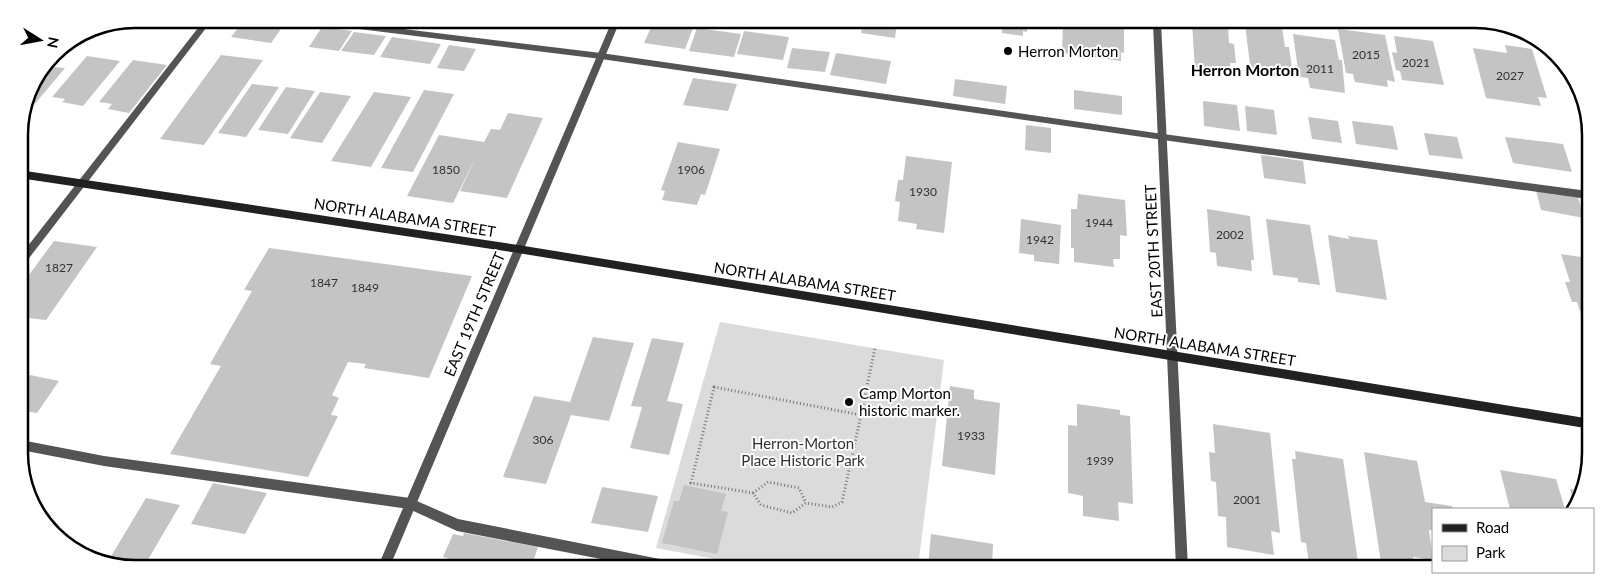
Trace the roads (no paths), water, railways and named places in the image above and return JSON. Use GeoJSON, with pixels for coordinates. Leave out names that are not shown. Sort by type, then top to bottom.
{"type":"FeatureCollection","features":[{"type":"Feature","properties":{"kind":"main road","name":"NORTH ALABAMA STREET"},"geometry":{"type":"LineString","coordinates":[[28,175],[518,249],[1582,424]]}},
{"type":"Feature","properties":{"kind":"street"},"geometry":{"type":"LineString","coordinates":[[28,253],[202,28]]}},
{"type":"Feature","properties":{"kind":"street"},"geometry":{"type":"LineString","coordinates":[[369,28],[601,56],[1163,137],[1582,194]]}},
{"type":"Feature","properties":{"kind":"street","name":"EAST 19TH STREET"},"geometry":{"type":"LineString","coordinates":[[387,560],[613,28]]}},
{"type":"Feature","properties":{"kind":"street","name":"EAST 20TH STREET"},"geometry":{"type":"LineString","coordinates":[[1157,28],[1182,560]]}},
{"type":"Feature","properties":{"kind":"street"},"geometry":{"type":"LineString","coordinates":[[28,446],[104,461],[410,504],[457,525],[635,560]]}},
{"type":"Feature","properties":{"kind":"place","name":"Herron Morton"},"geometry":{"type":"Point","coordinates":[1008,51]}},
{"type":"Feature","properties":{"kind":"place","name":"Camp Morton historic marker."},"geometry":{"type":"Point","coordinates":[849,402]}},
{"type":"Feature","properties":{"kind":"district","name":"Herron Morton"},"geometry":{"type":"Point","coordinates":[1245,69]}},
{"type":"Feature","properties":{"kind":"park label","name":"Herron-Morton Place Historic Park"},"geometry":{"type":"Point","coordinates":[803,452]}}]}
